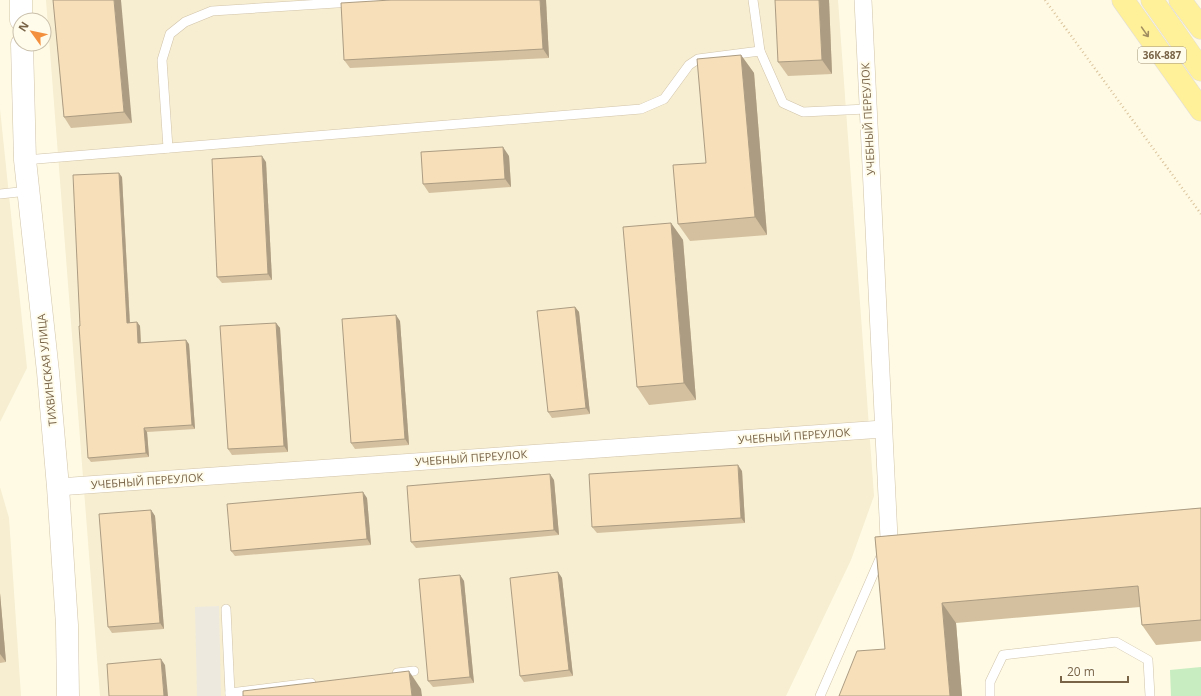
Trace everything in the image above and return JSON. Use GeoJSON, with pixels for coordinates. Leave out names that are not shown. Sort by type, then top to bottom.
{"type":"FeatureCollection","features":[{"type":"Feature","properties":{"kind":"main road","name":"36К-887"},"geometry":{"type":"LineString","coordinates":[[1123,0],[1201,110]]}},
{"type":"Feature","properties":{"kind":"main road","name":"36К-887"},"geometry":{"type":"LineString","coordinates":[[1152,0],[1201,70]]}},
{"type":"Feature","properties":{"kind":"main road"},"geometry":{"type":"LineString","coordinates":[[1180,0],[1201,28]]}},
{"type":"Feature","properties":{"kind":"street"},"geometry":{"type":"LineString","coordinates":[[21,0],[21,12]]}},
{"type":"Feature","properties":{"kind":"street","name":"УЧЕБНЫЙ ПЕРЕУЛОК"},"geometry":{"type":"LineString","coordinates":[[863,0],[883,430],[893,537]]}},
{"type":"Feature","properties":{"kind":"street","name":"ТИХВИНСКАЯ УЛИЦА"},"geometry":{"type":"LineString","coordinates":[[22,52],[26,160],[48,372],[58,487],[67,625],[68,696]]}},
{"type":"Feature","properties":{"kind":"street","name":"УЧЕБНЫЙ ПЕРЕУЛОК"},"geometry":{"type":"LineString","coordinates":[[58,487],[883,430]]}},
{"type":"Feature","properties":{"kind":"lane"},"geometry":{"type":"LineString","coordinates":[[168,148],[162,60],[170,34],[185,22],[212,11],[384,0]]}},
{"type":"Feature","properties":{"kind":"lane"},"geometry":{"type":"LineString","coordinates":[[754,0],[760,51],[783,103],[803,112],[868,109]]}},
{"type":"Feature","properties":{"kind":"lane"},"geometry":{"type":"LineString","coordinates":[[26,160],[641,109],[664,99],[689,65],[698,59],[760,51]]}},
{"type":"Feature","properties":{"kind":"lane"},"geometry":{"type":"LineString","coordinates":[[0,194],[29,191]]}},
{"type":"Feature","properties":{"kind":"lane"},"geometry":{"type":"LineString","coordinates":[[820,696],[893,537]]}},
{"type":"Feature","properties":{"kind":"lane"},"geometry":{"type":"LineString","coordinates":[[226,609],[230,694],[322,682]]}},
{"type":"Feature","properties":{"kind":"lane"},"geometry":{"type":"LineString","coordinates":[[990,696],[990,682],[1004,655],[1116,642],[1148,660],[1150,696]]}},
{"type":"Feature","properties":{"kind":"lane"},"geometry":{"type":"LineString","coordinates":[[391,674],[414,671]]}},
{"type":"Feature","properties":{"kind":"path"},"geometry":{"type":"LineString","coordinates":[[1045,0],[1201,214]]}},
{"type":"Feature","properties":{"kind":"shaded area"},"geometry":{"type":"Polygon","coordinates":[[[46,0],[838,0],[874,496],[851,560],[786,696],[100,696],[50,52],[52,52],[52,12],[47,12],[46,0]]]}},
{"type":"Feature","properties":{"kind":"shaded area"},"geometry":{"type":"Polygon","coordinates":[[[0,109],[27,368],[0,422],[0,109]]]}},
{"type":"Feature","properties":{"kind":"shaded area"},"geometry":{"type":"Polygon","coordinates":[[[0,487],[9,518],[21,696],[0,696],[0,487]]]}},
{"type":"Feature","properties":{"kind":"shaded area"},"geometry":{"type":"Polygon","coordinates":[[[219,606],[221,696],[197,696],[195,607],[219,606]]]}},
{"type":"Feature","properties":{"kind":"green space"},"geometry":{"type":"Polygon","coordinates":[[[1201,667],[1201,696],[1171,696],[1170,670],[1201,667]]]}},
{"type":"Feature","properties":{"kind":"building"},"geometry":{"type":"Polygon","coordinates":[[[53,0],[114,0],[124,112],[64,117],[53,0]]]}},
{"type":"Feature","properties":{"kind":"building"},"geometry":{"type":"Polygon","coordinates":[[[391,0],[540,0],[543,49],[344,60],[341,3],[391,0]]]}},
{"type":"Feature","properties":{"kind":"building"},"geometry":{"type":"Polygon","coordinates":[[[775,0],[819,0],[822,60],[778,62],[775,0]]]}},
{"type":"Feature","properties":{"kind":"building"},"geometry":{"type":"Polygon","coordinates":[[[741,55],[755,217],[678,224],[673,165],[706,163],[697,59],[741,55]]]}},
{"type":"Feature","properties":{"kind":"building"},"geometry":{"type":"Polygon","coordinates":[[[503,147],[505,179],[423,184],[421,152],[503,147]]]}},
{"type":"Feature","properties":{"kind":"building"},"geometry":{"type":"Polygon","coordinates":[[[262,156],[268,274],[217,277],[212,159],[262,156]]]}},
{"type":"Feature","properties":{"kind":"building"},"geometry":{"type":"Polygon","coordinates":[[[119,173],[127,323],[137,322],[138,343],[186,340],[192,425],[144,428],[146,453],[88,458],[79,326],[73,175],[119,173]]]}},
{"type":"Feature","properties":{"kind":"building"},"geometry":{"type":"Polygon","coordinates":[[[671,223],[684,383],[637,387],[623,227],[671,223]]]}},
{"type":"Feature","properties":{"kind":"building"},"geometry":{"type":"Polygon","coordinates":[[[575,307],[586,408],[548,412],[537,311],[575,307]]]}},
{"type":"Feature","properties":{"kind":"building"},"geometry":{"type":"Polygon","coordinates":[[[396,315],[405,439],[351,443],[342,319],[396,315]]]}},
{"type":"Feature","properties":{"kind":"building"},"geometry":{"type":"Polygon","coordinates":[[[276,323],[284,446],[228,449],[220,326],[276,323]]]}},
{"type":"Feature","properties":{"kind":"building"},"geometry":{"type":"Polygon","coordinates":[[[738,465],[741,518],[592,527],[589,474],[738,465]]]}},
{"type":"Feature","properties":{"kind":"building"},"geometry":{"type":"Polygon","coordinates":[[[550,474],[554,530],[411,542],[407,486],[550,474]]]}},
{"type":"Feature","properties":{"kind":"building"},"geometry":{"type":"Polygon","coordinates":[[[363,492],[367,539],[231,551],[227,504],[363,492]]]}},
{"type":"Feature","properties":{"kind":"building"},"geometry":{"type":"Polygon","coordinates":[[[1201,508],[1201,620],[1142,625],[1138,586],[942,603],[950,696],[839,696],[857,651],[885,649],[875,537],[1201,508]]]}},
{"type":"Feature","properties":{"kind":"building"},"geometry":{"type":"Polygon","coordinates":[[[151,510],[160,623],[108,627],[99,514],[151,510]]]}},
{"type":"Feature","properties":{"kind":"building"},"geometry":{"type":"Polygon","coordinates":[[[558,572],[569,670],[520,676],[510,578],[558,572]]]}},
{"type":"Feature","properties":{"kind":"building"},"geometry":{"type":"Polygon","coordinates":[[[460,575],[470,677],[428,681],[419,579],[460,575]]]}},
{"type":"Feature","properties":{"kind":"building"},"geometry":{"type":"Polygon","coordinates":[[[161,659],[164,696],[109,696],[107,664],[161,659]]]}},
{"type":"Feature","properties":{"kind":"building"},"geometry":{"type":"Polygon","coordinates":[[[409,671],[412,696],[243,696],[243,691],[409,671]]]}}]}
